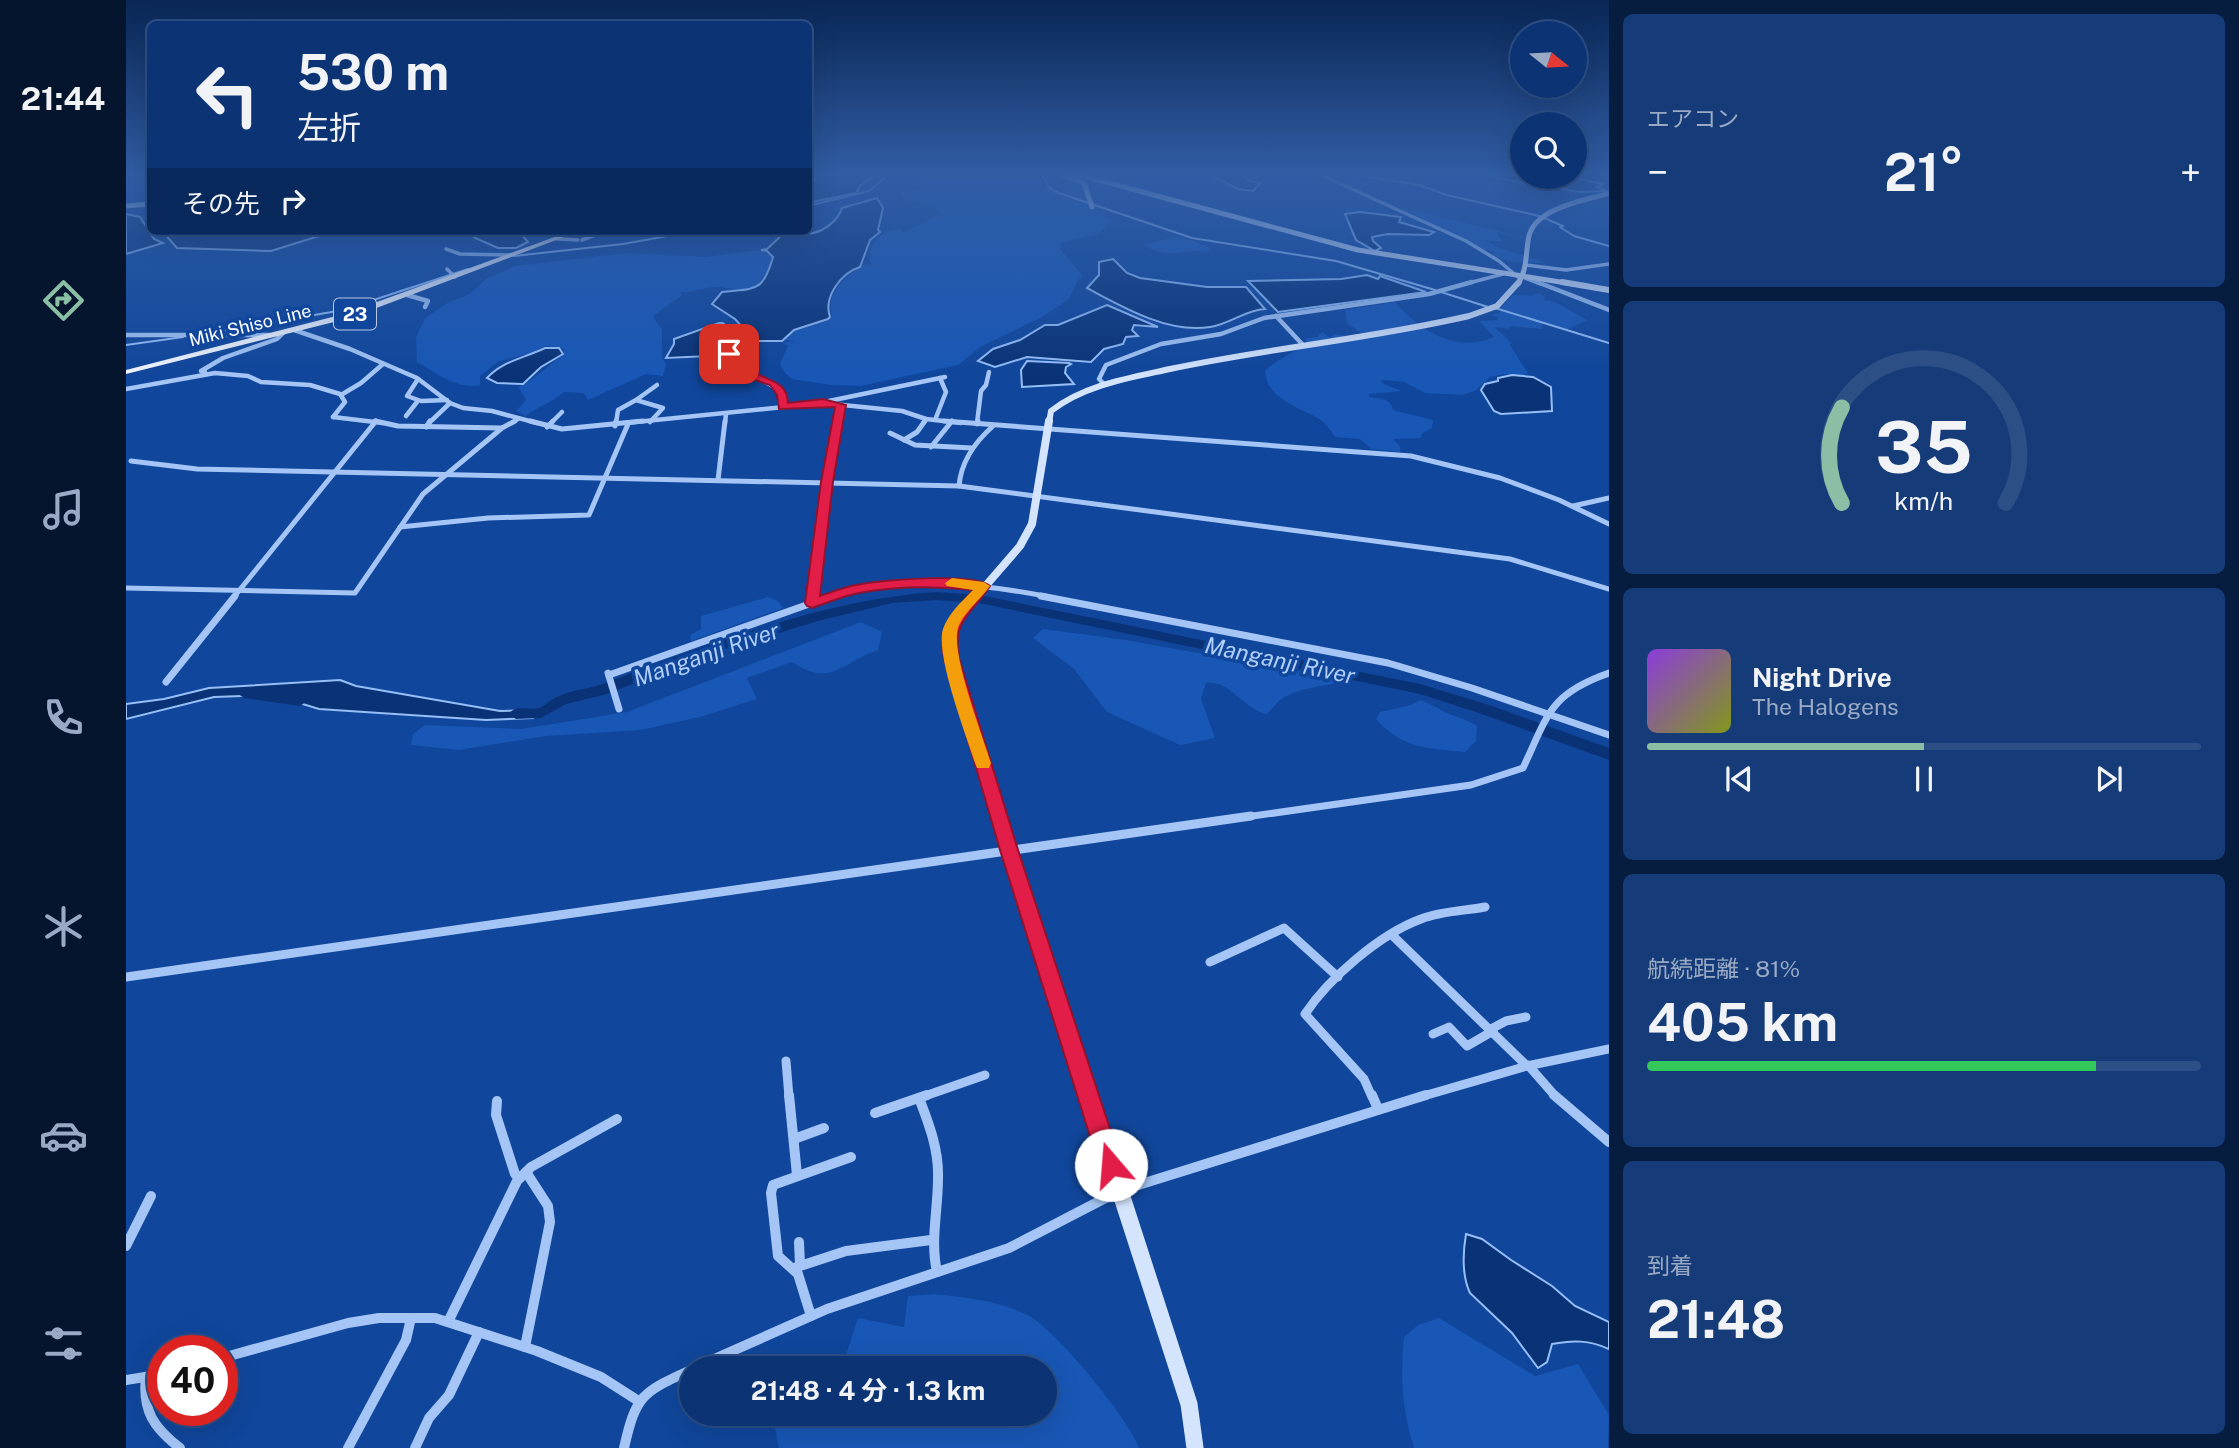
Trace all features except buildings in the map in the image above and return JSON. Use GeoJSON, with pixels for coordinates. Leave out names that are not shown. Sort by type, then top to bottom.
{"type":"FeatureCollection","features":[{"type":"Feature","properties":{"kind":"main road","name":"Miki Shiso Line"},"geometry":{"type":"LineString","coordinates":[[126,372],[357,313],[550,242]]}},
{"type":"Feature","properties":{"kind":"street"},"geometry":{"type":"LineString","coordinates":[[1326,242],[1520,277],[1609,290]]}},
{"type":"Feature","properties":{"kind":"street"},"geometry":{"type":"LineString","coordinates":[[1466,242],[1500,260],[1520,277],[1609,310]]}},
{"type":"Feature","properties":{"kind":"street"},"geometry":{"type":"LineString","coordinates":[[1195,1448],[1189,1404],[1009,850],[952,658],[948,639],[951,626],[1020,546],[1032,524],[1051,411],[1057,402],[1104,384],[1457,318],[1492,309],[1499,305],[1520,277],[1526,265],[1529,242]]}},
{"type":"Feature","properties":{"kind":"street"},"geometry":{"type":"LineString","coordinates":[[446,249],[460,254],[512,255]]}},
{"type":"Feature","properties":{"kind":"street"},"geometry":{"type":"LineString","coordinates":[[1526,265],[1566,270],[1609,264]]}},
{"type":"Feature","properties":{"kind":"street"},"geometry":{"type":"LineString","coordinates":[[447,269],[454,277]]}},
{"type":"Feature","properties":{"kind":"street"},"geometry":{"type":"LineString","coordinates":[[1104,384],[1099,379],[1102,369],[1113,362],[1161,344],[1221,334],[1276,316],[1429,294],[1503,274]]}},
{"type":"Feature","properties":{"kind":"street"},"geometry":{"type":"LineString","coordinates":[[407,295],[428,301],[425,307]]}},
{"type":"Feature","properties":{"kind":"street"},"geometry":{"type":"LineString","coordinates":[[1276,316],[1303,345]]}},
{"type":"Feature","properties":{"kind":"street"},"geometry":{"type":"LineString","coordinates":[[295,330],[350,349],[418,379],[449,402]]}},
{"type":"Feature","properties":{"kind":"street"},"geometry":{"type":"LineString","coordinates":[[283,333],[277,339],[223,358],[201,371],[248,376],[261,382],[303,384],[341,395],[345,402],[333,417],[398,426],[502,428]]}},
{"type":"Feature","properties":{"kind":"street"},"geometry":{"type":"LineString","coordinates":[[126,335],[271,336]]}},
{"type":"Feature","properties":{"kind":"street"},"geometry":{"type":"LineString","coordinates":[[743,349],[729,354],[752,375],[773,383],[782,395],[783,406]]}},
{"type":"Feature","properties":{"kind":"street"},"geometry":{"type":"LineString","coordinates":[[341,395],[366,380],[383,365]]}},
{"type":"Feature","properties":{"kind":"street"},"geometry":{"type":"LineString","coordinates":[[977,424],[981,409],[981,391],[989,372]]}},
{"type":"Feature","properties":{"kind":"street"},"geometry":{"type":"LineString","coordinates":[[126,389],[212,374]]}},
{"type":"Feature","properties":{"kind":"street"},"geometry":{"type":"LineString","coordinates":[[303,384],[314,376]]}},
{"type":"Feature","properties":{"kind":"street"},"geometry":{"type":"LineString","coordinates":[[418,379],[407,396],[417,402],[449,402],[571,430],[823,403],[942,378],[946,392],[935,420]]}},
{"type":"Feature","properties":{"kind":"street"},"geometry":{"type":"LineString","coordinates":[[615,426],[618,410],[657,386]]}},
{"type":"Feature","properties":{"kind":"street"},"geometry":{"type":"LineString","coordinates":[[636,400],[663,408],[650,422]]}},
{"type":"Feature","properties":{"kind":"street"},"geometry":{"type":"LineString","coordinates":[[406,416],[417,402]]}},
{"type":"Feature","properties":{"kind":"street"},"geometry":{"type":"LineString","coordinates":[[425,427],[449,402]]}},
{"type":"Feature","properties":{"kind":"street"},"geometry":{"type":"LineString","coordinates":[[823,403],[902,411],[926,419],[993,426],[1402,453],[1507,481],[1573,506],[1609,524]]}},
{"type":"Feature","properties":{"kind":"street"},"geometry":{"type":"LineString","coordinates":[[812,603],[840,405]]}},
{"type":"Feature","properties":{"kind":"street"},"geometry":{"type":"LineString","coordinates":[[547,426],[562,412]]}},
{"type":"Feature","properties":{"kind":"street"},"geometry":{"type":"LineString","coordinates":[[718,480],[726,414]]}},
{"type":"Feature","properties":{"kind":"street"},"geometry":{"type":"LineString","coordinates":[[126,588],[355,593],[423,494],[502,428],[517,419]]}},
{"type":"Feature","properties":{"kind":"street"},"geometry":{"type":"LineString","coordinates":[[904,440],[917,432],[926,419]]}},
{"type":"Feature","properties":{"kind":"street"},"geometry":{"type":"LineString","coordinates":[[166,682],[376,421]]}},
{"type":"Feature","properties":{"kind":"street"},"geometry":{"type":"LineString","coordinates":[[931,447],[952,421]]}},
{"type":"Feature","properties":{"kind":"street"},"geometry":{"type":"LineString","coordinates":[[400,527],[488,519],[589,515],[628,424]]}},
{"type":"Feature","properties":{"kind":"street"},"geometry":{"type":"LineString","coordinates":[[958,486],[959,477],[976,441],[993,426]]}},
{"type":"Feature","properties":{"kind":"street"},"geometry":{"type":"LineString","coordinates":[[890,433],[904,440],[931,447],[972,448]]}},
{"type":"Feature","properties":{"kind":"street"},"geometry":{"type":"LineString","coordinates":[[131,461],[169,468],[958,486],[1510,559],[1553,570],[1609,590]]}},
{"type":"Feature","properties":{"kind":"street"},"geometry":{"type":"LineString","coordinates":[[1573,506],[1609,498]]}},
{"type":"Feature","properties":{"kind":"street"},"geometry":{"type":"LineString","coordinates":[[619,709],[609,674],[855,590],[885,585],[942,582],[982,587],[1390,663],[1609,735]]}},
{"type":"Feature","properties":{"kind":"street"},"geometry":{"type":"LineString","coordinates":[[126,976],[1471,785],[1523,768],[1547,714],[1564,692],[1609,673]]}},
{"type":"Feature","properties":{"kind":"street"},"geometry":{"type":"LineString","coordinates":[[1378,1109],[1364,1079],[1305,1014],[1338,977],[1392,935],[1422,918],[1485,907]]}},
{"type":"Feature","properties":{"kind":"street"},"geometry":{"type":"LineString","coordinates":[[1210,962],[1284,928],[1338,977]]}},
{"type":"Feature","properties":{"kind":"street"},"geometry":{"type":"LineString","coordinates":[[1392,935],[1492,1030],[1564,1106],[1609,1142]]}},
{"type":"Feature","properties":{"kind":"street"},"geometry":{"type":"LineString","coordinates":[[1433,1034],[1449,1027],[1468,1046],[1506,1021],[1527,1017]]}},
{"type":"Feature","properties":{"kind":"street"},"geometry":{"type":"LineString","coordinates":[[722,1356],[811,1316],[1009,1248],[1119,1191],[1527,1065],[1609,1049]]}},
{"type":"Feature","properties":{"kind":"street"},"geometry":{"type":"LineString","coordinates":[[786,1061],[797,1175]]}},
{"type":"Feature","properties":{"kind":"street"},"geometry":{"type":"LineString","coordinates":[[875,1113],[985,1075]]}},
{"type":"Feature","properties":{"kind":"street"},"geometry":{"type":"LineString","coordinates":[[919,1098],[938,1163],[938,1194],[931,1240],[937,1272]]}},
{"type":"Feature","properties":{"kind":"street"},"geometry":{"type":"LineString","coordinates":[[496,1101],[496,1115],[515,1174],[523,1175],[548,1206],[550,1222],[525,1347]]}},
{"type":"Feature","properties":{"kind":"street"},"geometry":{"type":"LineString","coordinates":[[448,1322],[488,1237],[523,1175],[575,1140],[617,1119]]}},
{"type":"Feature","properties":{"kind":"street"},"geometry":{"type":"LineString","coordinates":[[794,1139],[824,1128]]}},
{"type":"Feature","properties":{"kind":"street"},"geometry":{"type":"LineString","coordinates":[[851,1157],[773,1185],[771,1193],[778,1256],[797,1266],[846,1251],[931,1240]]}},
{"type":"Feature","properties":{"kind":"street"},"geometry":{"type":"LineString","coordinates":[[126,1246],[151,1196]]}},
{"type":"Feature","properties":{"kind":"street"},"geometry":{"type":"LineString","coordinates":[[799,1242],[797,1266],[811,1316]]}},
{"type":"Feature","properties":{"kind":"street"},"geometry":{"type":"LineString","coordinates":[[238,1354],[348,1323],[380,1318],[435,1318],[525,1347],[601,1377],[637,1400]]}},
{"type":"Feature","properties":{"kind":"street"},"geometry":{"type":"LineString","coordinates":[[348,1448],[406,1340],[411,1318]]}},
{"type":"Feature","properties":{"kind":"street"},"geometry":{"type":"LineString","coordinates":[[415,1448],[429,1418],[449,1395],[479,1332]]}},
{"type":"Feature","properties":{"kind":"street"},"geometry":{"type":"LineString","coordinates":[[624,1448],[637,1400],[649,1389],[679,1375]]}},
{"type":"Feature","properties":{"kind":"street"},"geometry":{"type":"LineString","coordinates":[[126,1380],[146,1377],[143,1406],[151,1421],[180,1448]]}},
{"type":"Feature","properties":{"kind":"shaded area"},"geometry":{"type":"Polygon","coordinates":[[[126,242],[163,243],[126,254],[126,242]]]}},
{"type":"Feature","properties":{"kind":"shaded area"},"geometry":{"type":"Polygon","coordinates":[[[171,242],[301,242],[271,251],[177,248],[171,242]]]}},
{"type":"Feature","properties":{"kind":"shaded area"},"geometry":{"type":"Polygon","coordinates":[[[483,242],[528,242],[516,248],[498,248],[483,242]]]}},
{"type":"Feature","properties":{"kind":"shaded area"},"geometry":{"type":"Polygon","coordinates":[[[775,242],[869,242],[860,267],[840,280],[831,294],[828,309],[830,317],[794,330],[782,341],[755,341],[735,319],[712,304],[722,292],[750,289],[761,283],[773,257],[767,251],[761,250],[767,249],[775,242]]]}},
{"type":"Feature","properties":{"kind":"shaded area"},"geometry":{"type":"Polygon","coordinates":[[[875,242],[1063,242],[1060,249],[1083,276],[1078,280],[1069,299],[1042,317],[982,346],[958,365],[861,386],[792,379],[780,364],[788,346],[783,343],[795,341],[784,340],[794,331],[828,321],[832,316],[832,299],[838,286],[863,265],[872,266],[869,259],[872,257],[870,252],[875,242]]]}},
{"type":"Feature","properties":{"kind":"shaded area"},"geometry":{"type":"Polygon","coordinates":[[[1157,242],[1194,242],[1211,248],[1208,252],[1169,253],[1144,245],[1157,242]]]}},
{"type":"Feature","properties":{"kind":"shaded area"},"geometry":{"type":"Polygon","coordinates":[[[1359,242],[1374,242],[1381,248],[1375,251],[1359,242]]]}},
{"type":"Feature","properties":{"kind":"shaded area"},"geometry":{"type":"Polygon","coordinates":[[[1466,242],[1488,242],[1496,247],[1547,263],[1505,260],[1491,254],[1495,253],[1466,242]]]}},
{"type":"Feature","properties":{"kind":"shaded area"},"geometry":{"type":"Polygon","coordinates":[[[759,250],[772,255],[769,270],[755,287],[714,287],[679,292],[682,295],[653,316],[662,330],[662,358],[666,364],[663,376],[646,374],[588,400],[584,393],[564,392],[526,416],[516,411],[526,400],[518,387],[564,355],[564,349],[545,346],[529,354],[499,361],[480,376],[480,385],[471,386],[447,380],[417,362],[416,337],[425,318],[449,302],[470,294],[486,279],[515,266],[627,253],[706,257],[759,250]]]}},
{"type":"Feature","properties":{"kind":"shaded area"},"geometry":{"type":"Polygon","coordinates":[[[1113,259],[1127,273],[1140,278],[1207,287],[1246,287],[1265,309],[1210,327],[1178,327],[1162,323],[1130,311],[1087,288],[1099,275],[1099,262],[1113,259]]]}},
{"type":"Feature","properties":{"kind":"shaded area"},"geometry":{"type":"Polygon","coordinates":[[[1367,275],[1378,279],[1380,276],[1426,292],[1278,312],[1248,281],[1341,279],[1367,275]]]}},
{"type":"Feature","properties":{"kind":"shaded area"},"geometry":{"type":"Polygon","coordinates":[[[1538,293],[1546,297],[1543,300],[1555,302],[1587,320],[1566,330],[1542,323],[1542,329],[1494,327],[1512,343],[1510,345],[1528,373],[1523,376],[1504,374],[1490,377],[1475,391],[1462,395],[1425,393],[1404,382],[1382,380],[1382,383],[1401,391],[1369,394],[1369,397],[1388,401],[1393,410],[1433,420],[1432,428],[1422,434],[1421,438],[1393,439],[1400,446],[1400,452],[1371,449],[1360,439],[1335,437],[1321,420],[1278,396],[1267,381],[1265,371],[1269,367],[1308,343],[1305,339],[1317,337],[1322,332],[1330,338],[1334,334],[1366,339],[1385,335],[1379,331],[1361,333],[1347,323],[1345,310],[1395,302],[1416,322],[1440,337],[1466,343],[1480,342],[1494,337],[1479,321],[1498,320],[1498,317],[1491,315],[1501,312],[1500,309],[1513,295],[1533,296],[1538,293]]]}},
{"type":"Feature","properties":{"kind":"shaded area"},"geometry":{"type":"Polygon","coordinates":[[[1107,305],[1158,327],[1134,325],[1132,330],[1138,336],[1126,337],[1123,344],[1104,349],[1091,362],[1027,357],[995,367],[978,361],[993,349],[1020,340],[1045,325],[1058,325],[1107,305]]]}},
{"type":"Feature","properties":{"kind":"shaded area"},"geometry":{"type":"Polygon","coordinates":[[[723,323],[732,332],[724,337],[727,346],[733,350],[709,356],[666,358],[674,339],[723,323]]]}},
{"type":"Feature","properties":{"kind":"shaded area"},"geometry":{"type":"Polygon","coordinates":[[[545,348],[559,348],[563,354],[541,367],[523,384],[497,383],[487,378],[507,364],[545,348]]]}},
{"type":"Feature","properties":{"kind":"shaded area"},"geometry":{"type":"Polygon","coordinates":[[[1027,361],[1069,363],[1071,364],[1066,367],[1065,373],[1074,384],[1022,387],[1021,370],[1027,361]]]}},
{"type":"Feature","properties":{"kind":"shaded area"},"geometry":{"type":"Polygon","coordinates":[[[1512,375],[1533,377],[1551,387],[1552,411],[1501,414],[1494,411],[1481,390],[1485,384],[1512,375]]]}},
{"type":"Feature","properties":{"kind":"shaded area"},"geometry":{"type":"Polygon","coordinates":[[[768,597],[778,601],[783,608],[691,641],[690,635],[701,629],[701,616],[768,597]]]}},
{"type":"Feature","properties":{"kind":"shaded area"},"geometry":{"type":"Polygon","coordinates":[[[861,622],[882,632],[878,650],[827,673],[817,673],[792,662],[747,678],[757,699],[700,717],[640,730],[546,736],[459,750],[411,745],[413,734],[425,725],[521,729],[627,712],[861,622]]]}},
{"type":"Feature","properties":{"kind":"shaded area"},"geometry":{"type":"Polygon","coordinates":[[[1043,629],[1126,640],[1325,676],[1340,682],[1289,695],[1266,714],[1222,685],[1206,683],[1201,699],[1215,738],[1180,745],[1107,712],[1074,669],[1033,638],[1043,629]]]}},
{"type":"Feature","properties":{"kind":"shaded area"},"geometry":{"type":"Polygon","coordinates":[[[340,680],[356,686],[500,711],[535,710],[533,718],[486,720],[319,709],[273,695],[214,697],[126,719],[126,704],[164,699],[209,688],[340,680]]]}},
{"type":"Feature","properties":{"kind":"shaded area"},"geometry":{"type":"Polygon","coordinates":[[[1420,700],[1477,726],[1476,741],[1465,752],[1427,748],[1406,742],[1376,719],[1380,712],[1411,705],[1420,700]]]}},
{"type":"Feature","properties":{"kind":"shaded area"},"geometry":{"type":"Polygon","coordinates":[[[1466,1234],[1482,1239],[1552,1286],[1575,1306],[1609,1322],[1609,1349],[1581,1342],[1552,1344],[1547,1362],[1538,1368],[1512,1333],[1470,1293],[1464,1264],[1466,1234]]]}},
{"type":"Feature","properties":{"kind":"shaded area"},"geometry":{"type":"Polygon","coordinates":[[[934,1294],[983,1300],[1029,1316],[1056,1338],[1090,1376],[1121,1417],[1139,1448],[779,1448],[777,1426],[1057,1426],[1057,1356],[846,1356],[858,1318],[904,1327],[908,1296],[934,1294]]]}},
{"type":"Feature","properties":{"kind":"shaded area"},"geometry":{"type":"Polygon","coordinates":[[[1439,1318],[1535,1376],[1578,1364],[1609,1415],[1608,1448],[1414,1448],[1403,1393],[1404,1337],[1418,1325],[1439,1318]]]}},
{"type":"Feature","properties":{"kind":"waterway"},"geometry":{"type":"LineString","coordinates":[[514,256],[636,242]]}},
{"type":"Feature","properties":{"kind":"waterway"},"geometry":{"type":"LineString","coordinates":[[1214,242],[1336,261],[1435,290]]}},
{"type":"Feature","properties":{"kind":"waterway"},"geometry":{"type":"LineString","coordinates":[[1594,242],[1609,246]]}},
{"type":"Feature","properties":{"kind":"waterway"},"geometry":{"type":"LineString","coordinates":[[210,333],[343,310],[468,269]]}},
{"type":"Feature","properties":{"kind":"waterway"},"geometry":{"type":"LineString","coordinates":[[1441,292],[1488,307]]}},
{"type":"Feature","properties":{"kind":"waterway"},"geometry":{"type":"LineString","coordinates":[[1495,308],[1609,343]]}},
{"type":"Feature","properties":{"kind":"waterway"},"geometry":{"type":"LineString","coordinates":[[126,345],[183,337]]}},
{"type":"Feature","properties":{"kind":"waterway","name":"Manganji River"},"geometry":{"type":"LineString","coordinates":[[516,714],[541,713],[562,700],[602,690],[697,653],[817,617],[892,599],[937,596],[979,599],[1420,689],[1609,754]]}},
{"type":"Feature","properties":{"kind":"waterway","name":"Manganji River"},"geometry":{"type":"LineString","coordinates":[[244,693],[300,701]]}},
{"type":"Feature","properties":{"kind":"slow traffic"},"geometry":{"type":"LineString","coordinates":[[952,583],[984,586],[951,626],[948,639],[983,763]]}},
{"type":"Feature","properties":{"kind":"route"},"geometry":{"type":"LineString","coordinates":[[729,354],[752,375],[773,383],[782,395],[783,406],[823,403],[840,405],[812,603],[855,590],[885,585],[942,582],[984,586],[951,626],[948,639],[952,658],[1009,850],[1111,1165]]}}]}
